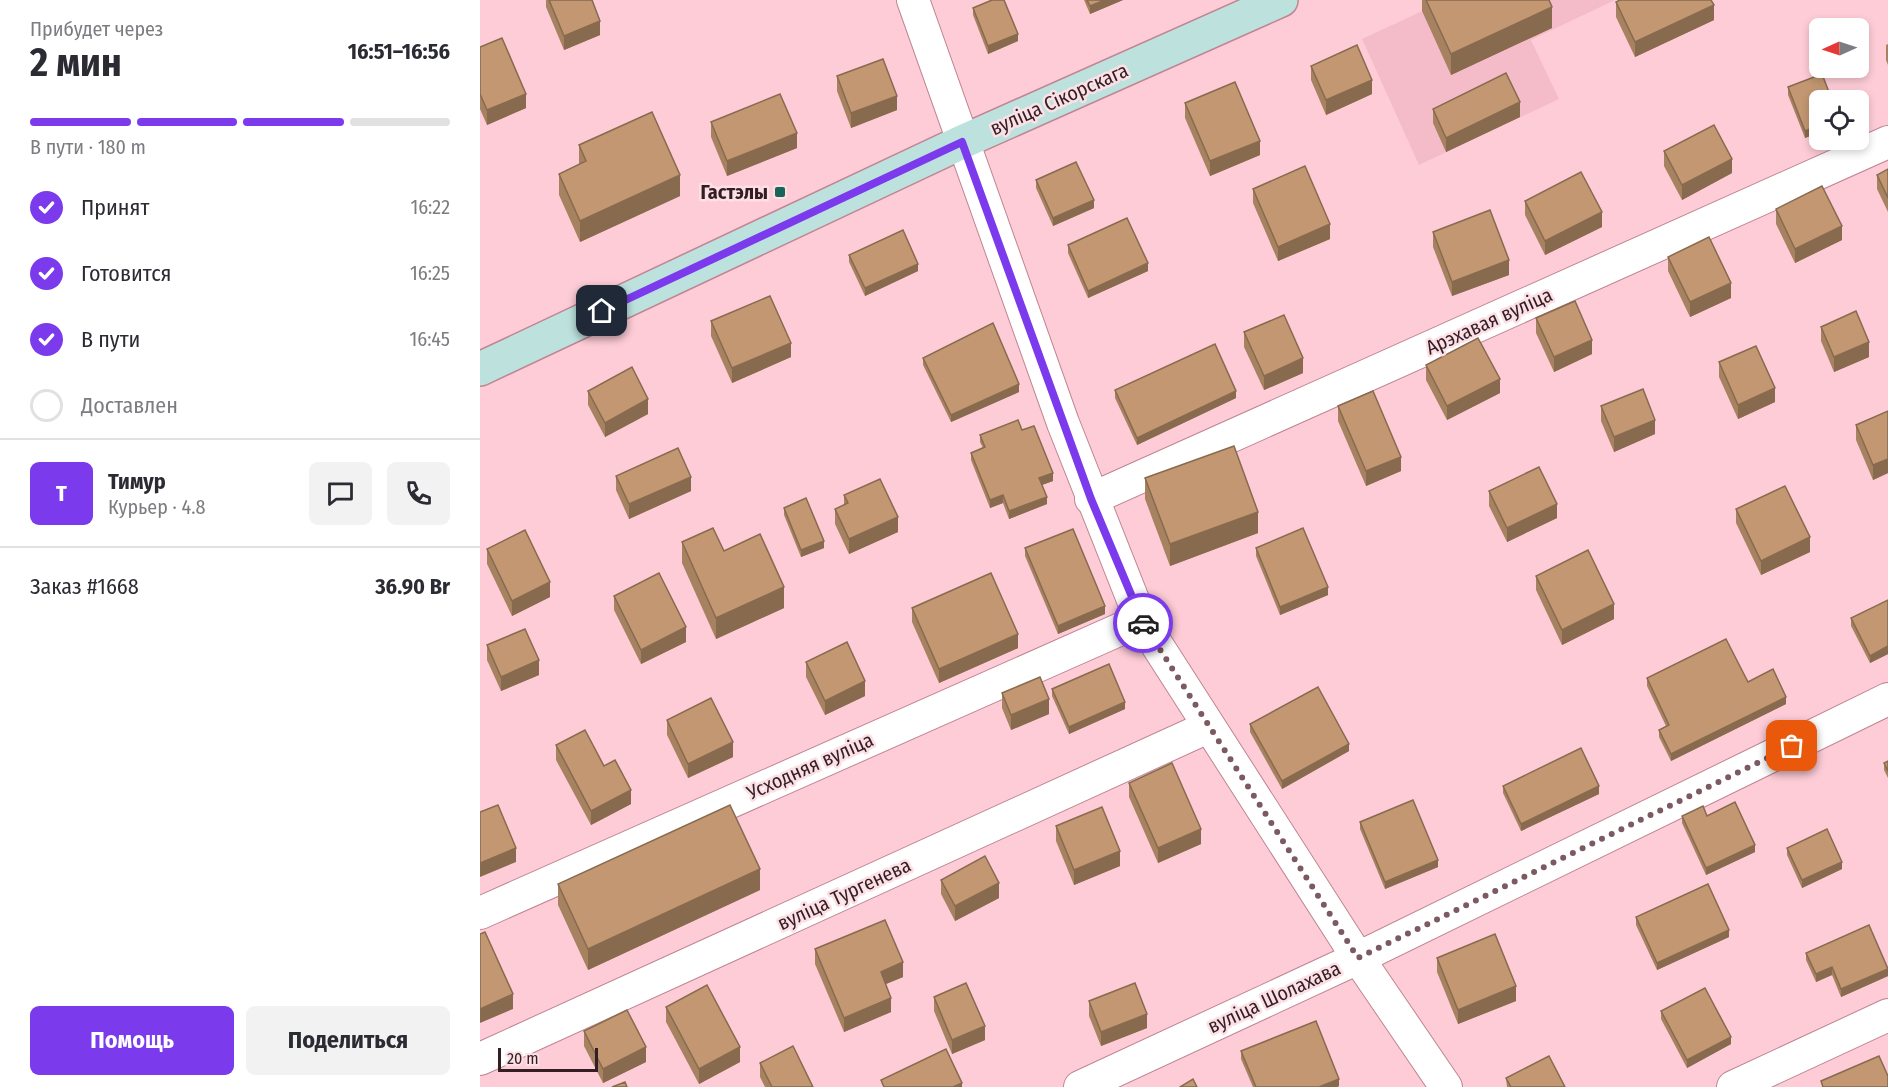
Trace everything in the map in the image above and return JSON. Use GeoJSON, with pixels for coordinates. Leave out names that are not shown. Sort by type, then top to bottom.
{"type":"FeatureCollection","features":[{"type":"Feature","properties":{"kind":"street"},"geometry":{"type":"LineString","coordinates":[[913,0],[1091,499],[1141,620],[1358,958],[1446,1087]]}},
{"type":"Feature","properties":{"kind":"street","name":"вуліца Сікорскага"},"geometry":{"type":"LineString","coordinates":[[480,369],[962,142],[1281,0]]}},
{"type":"Feature","properties":{"kind":"street","name":"Арэхавая вуліца"},"geometry":{"type":"LineString","coordinates":[[1091,499],[1888,142]]}},
{"type":"Feature","properties":{"kind":"street","name":"Усходняя вуліца"},"geometry":{"type":"LineString","coordinates":[[480,913],[1141,620]]}},
{"type":"Feature","properties":{"kind":"street","name":"вуліца Шолахава"},"geometry":{"type":"LineString","coordinates":[[1080,1087],[1358,958],[1888,699]]}},
{"type":"Feature","properties":{"kind":"street","name":"вуліца Тургенева"},"geometry":{"type":"LineString","coordinates":[[480,1059],[1208,727]]}},
{"type":"Feature","properties":{"kind":"street"},"geometry":{"type":"LineString","coordinates":[[1733,1087],[1888,1015]]}},
{"type":"Feature","properties":{"kind":"shaded area"},"geometry":{"type":"Polygon","coordinates":[[[1446,0],[1615,0],[1531,40],[1559,99],[1419,165],[1362,39],[1446,0]]]}},
{"type":"Feature","properties":{"kind":"building"},"geometry":{"type":"Polygon","coordinates":[[[549,0],[592,0],[600,21],[564,36],[549,0]]]}},
{"type":"Feature","properties":{"kind":"building"},"geometry":{"type":"Polygon","coordinates":[[[992,0],[1004,0],[1018,34],[988,46],[973,8],[992,0]]]}},
{"type":"Feature","properties":{"kind":"building"},"geometry":{"type":"Polygon","coordinates":[[[1087,0],[1105,0],[1090,6],[1087,0]]]}},
{"type":"Feature","properties":{"kind":"building"},"geometry":{"type":"Polygon","coordinates":[[[1426,0],[1549,0],[1552,7],[1451,54],[1426,0]]]}},
{"type":"Feature","properties":{"kind":"building"},"geometry":{"type":"Polygon","coordinates":[[[1620,0],[1711,0],[1714,5],[1635,42],[1616,2],[1620,0]]]}},
{"type":"Feature","properties":{"kind":"building"},"geometry":{"type":"Polygon","coordinates":[[[502,38],[526,94],[487,110],[480,94],[480,47],[502,38]]]}},
{"type":"Feature","properties":{"kind":"building"},"geometry":{"type":"Polygon","coordinates":[[[1357,45],[1372,80],[1326,100],[1311,66],[1357,45]]]}},
{"type":"Feature","properties":{"kind":"building"},"geometry":{"type":"Polygon","coordinates":[[[883,59],[897,96],[851,113],[837,76],[883,59]]]}},
{"type":"Feature","properties":{"kind":"building"},"geometry":{"type":"Polygon","coordinates":[[[1506,73],[1520,102],[1446,138],[1433,109],[1506,73]]]}},
{"type":"Feature","properties":{"kind":"building"},"geometry":{"type":"Polygon","coordinates":[[[1812,78],[1824,78],[1828,90],[1809,90],[1809,129],[1805,131],[1788,87],[1812,78]]]}},
{"type":"Feature","properties":{"kind":"building"},"geometry":{"type":"Polygon","coordinates":[[[1235,82],[1260,141],[1210,161],[1185,103],[1235,82]]]}},
{"type":"Feature","properties":{"kind":"building"},"geometry":{"type":"Polygon","coordinates":[[[780,94],[797,133],[727,161],[711,122],[780,94]]]}},
{"type":"Feature","properties":{"kind":"building"},"geometry":{"type":"Polygon","coordinates":[[[652,112],[680,175],[580,221],[559,174],[586,161],[579,145],[652,112]]]}},
{"type":"Feature","properties":{"kind":"building"},"geometry":{"type":"Polygon","coordinates":[[[1714,125],[1732,159],[1682,185],[1664,151],[1714,125]]]}},
{"type":"Feature","properties":{"kind":"building"},"geometry":{"type":"Polygon","coordinates":[[[1076,162],[1094,200],[1053,218],[1036,180],[1076,162]]]}},
{"type":"Feature","properties":{"kind":"building"},"geometry":{"type":"Polygon","coordinates":[[[1305,166],[1330,224],[1278,247],[1253,189],[1305,166]]]}},
{"type":"Feature","properties":{"kind":"building"},"geometry":{"type":"Polygon","coordinates":[[[1888,169],[1888,198],[1877,175],[1888,169]]]}},
{"type":"Feature","properties":{"kind":"building"},"geometry":{"type":"Polygon","coordinates":[[[1581,172],[1602,212],[1545,241],[1525,201],[1581,172]]]}},
{"type":"Feature","properties":{"kind":"building"},"geometry":{"type":"Polygon","coordinates":[[[1822,186],[1842,226],[1795,249],[1776,209],[1822,186]]]}},
{"type":"Feature","properties":{"kind":"building"},"geometry":{"type":"Polygon","coordinates":[[[1490,210],[1509,260],[1452,282],[1433,232],[1490,210]]]}},
{"type":"Feature","properties":{"kind":"building"},"geometry":{"type":"Polygon","coordinates":[[[1127,218],[1148,263],[1088,291],[1068,245],[1127,218]]]}},
{"type":"Feature","properties":{"kind":"building"},"geometry":{"type":"Polygon","coordinates":[[[903,230],[918,264],[865,288],[849,255],[903,230]]]}},
{"type":"Feature","properties":{"kind":"building"},"geometry":{"type":"Polygon","coordinates":[[[1709,237],[1731,283],[1690,302],[1668,257],[1709,237]]]}},
{"type":"Feature","properties":{"kind":"building"},"geometry":{"type":"Polygon","coordinates":[[[770,296],[791,343],[732,368],[711,321],[770,296]]]}},
{"type":"Feature","properties":{"kind":"building"},"geometry":{"type":"Polygon","coordinates":[[[1575,301],[1592,340],[1554,357],[1536,318],[1575,301]]]}},
{"type":"Feature","properties":{"kind":"building"},"geometry":{"type":"Polygon","coordinates":[[[1856,311],[1869,342],[1834,357],[1821,327],[1856,311]]]}},
{"type":"Feature","properties":{"kind":"building"},"geometry":{"type":"Polygon","coordinates":[[[1284,315],[1303,358],[1264,376],[1244,332],[1284,315]]]}},
{"type":"Feature","properties":{"kind":"building"},"geometry":{"type":"Polygon","coordinates":[[[993,323],[1019,384],[951,415],[923,358],[993,323]]]}},
{"type":"Feature","properties":{"kind":"building"},"geometry":{"type":"Polygon","coordinates":[[[1478,338],[1500,379],[1447,406],[1426,365],[1478,338]]]}},
{"type":"Feature","properties":{"kind":"building"},"geometry":{"type":"Polygon","coordinates":[[[1215,344],[1236,391],[1137,438],[1115,390],[1215,344]]]}},
{"type":"Feature","properties":{"kind":"building"},"geometry":{"type":"Polygon","coordinates":[[[1756,346],[1775,388],[1738,405],[1719,362],[1756,346]]]}},
{"type":"Feature","properties":{"kind":"building"},"geometry":{"type":"Polygon","coordinates":[[[632,367],[648,399],[605,423],[588,391],[632,367]]]}},
{"type":"Feature","properties":{"kind":"building"},"geometry":{"type":"Polygon","coordinates":[[[1643,389],[1655,420],[1614,437],[1601,406],[1643,389]]]}},
{"type":"Feature","properties":{"kind":"building"},"geometry":{"type":"Polygon","coordinates":[[[1373,391],[1401,457],[1366,471],[1338,406],[1373,391]]]}},
{"type":"Feature","properties":{"kind":"building"},"geometry":{"type":"Polygon","coordinates":[[[1888,411],[1888,459],[1873,465],[1856,425],[1888,411]]]}},
{"type":"Feature","properties":{"kind":"building"},"geometry":{"type":"Polygon","coordinates":[[[1018,420],[1022,430],[1034,426],[1053,473],[1039,478],[1047,497],[1009,511],[1003,495],[990,500],[971,453],[985,447],[980,435],[1018,420]]]}},
{"type":"Feature","properties":{"kind":"building"},"geometry":{"type":"Polygon","coordinates":[[[1234,446],[1258,512],[1170,544],[1145,478],[1234,446]]]}},
{"type":"Feature","properties":{"kind":"building"},"geometry":{"type":"Polygon","coordinates":[[[678,448],[691,477],[629,504],[616,476],[678,448]]]}},
{"type":"Feature","properties":{"kind":"building"},"geometry":{"type":"Polygon","coordinates":[[[1539,467],[1557,504],[1507,528],[1489,491],[1539,467]]]}},
{"type":"Feature","properties":{"kind":"building"},"geometry":{"type":"Polygon","coordinates":[[[880,479],[898,517],[849,539],[835,509],[848,503],[844,495],[880,479]]]}},
{"type":"Feature","properties":{"kind":"building"},"geometry":{"type":"Polygon","coordinates":[[[1785,486],[1810,537],[1761,561],[1736,509],[1785,486]]]}},
{"type":"Feature","properties":{"kind":"building"},"geometry":{"type":"Polygon","coordinates":[[[806,498],[824,541],[801,550],[784,508],[806,498]]]}},
{"type":"Feature","properties":{"kind":"building"},"geometry":{"type":"Polygon","coordinates":[[[713,528],[724,551],[760,534],[784,587],[716,618],[682,542],[713,528]]]}},
{"type":"Feature","properties":{"kind":"building"},"geometry":{"type":"Polygon","coordinates":[[[1303,528],[1328,587],[1280,607],[1256,548],[1303,528]]]}},
{"type":"Feature","properties":{"kind":"building"},"geometry":{"type":"Polygon","coordinates":[[[1073,529],[1105,606],[1058,626],[1025,548],[1073,529]]]}},
{"type":"Feature","properties":{"kind":"building"},"geometry":{"type":"Polygon","coordinates":[[[525,530],[550,582],[512,601],[487,549],[525,530]]]}},
{"type":"Feature","properties":{"kind":"building"},"geometry":{"type":"Polygon","coordinates":[[[1588,550],[1614,604],[1562,630],[1536,576],[1588,550]]]}},
{"type":"Feature","properties":{"kind":"building"},"geometry":{"type":"Polygon","coordinates":[[[659,573],[686,627],[641,650],[614,596],[659,573]]]}},
{"type":"Feature","properties":{"kind":"building"},"geometry":{"type":"Polygon","coordinates":[[[991,573],[1018,634],[939,669],[912,608],[991,573]]]}},
{"type":"Feature","properties":{"kind":"building"},"geometry":{"type":"Polygon","coordinates":[[[1888,600],[1888,646],[1870,656],[1851,618],[1888,600]]]}},
{"type":"Feature","properties":{"kind":"building"},"geometry":{"type":"Polygon","coordinates":[[[525,629],[539,660],[501,677],[487,645],[525,629]]]}},
{"type":"Feature","properties":{"kind":"building"},"geometry":{"type":"Polygon","coordinates":[[[1726,639],[1748,682],[1773,669],[1786,697],[1671,754],[1659,730],[1669,725],[1647,678],[1726,639]]]}},
{"type":"Feature","properties":{"kind":"building"},"geometry":{"type":"Polygon","coordinates":[[[847,642],[865,681],[825,701],[806,662],[847,642]]]}},
{"type":"Feature","properties":{"kind":"building"},"geometry":{"type":"Polygon","coordinates":[[[1109,664],[1125,702],[1069,727],[1052,689],[1109,664]]]}},
{"type":"Feature","properties":{"kind":"building"},"geometry":{"type":"Polygon","coordinates":[[[1040,677],[1049,699],[1011,715],[1002,693],[1040,677]]]}},
{"type":"Feature","properties":{"kind":"building"},"geometry":{"type":"Polygon","coordinates":[[[1318,687],[1349,744],[1282,781],[1250,724],[1318,687]]]}},
{"type":"Feature","properties":{"kind":"building"},"geometry":{"type":"Polygon","coordinates":[[[711,698],[733,742],[688,764],[667,720],[711,698]]]}},
{"type":"Feature","properties":{"kind":"building"},"geometry":{"type":"Polygon","coordinates":[[[585,730],[604,766],[615,760],[631,790],[591,811],[556,745],[585,730]]]}},
{"type":"Feature","properties":{"kind":"building"},"geometry":{"type":"Polygon","coordinates":[[[1581,748],[1599,786],[1521,824],[1503,786],[1581,748]]]}},
{"type":"Feature","properties":{"kind":"building"},"geometry":{"type":"Polygon","coordinates":[[[1172,763],[1201,829],[1158,848],[1129,783],[1172,763]]]}},
{"type":"Feature","properties":{"kind":"building"},"geometry":{"type":"Polygon","coordinates":[[[1413,800],[1438,860],[1385,882],[1360,822],[1413,800]]]}},
{"type":"Feature","properties":{"kind":"building"},"geometry":{"type":"Polygon","coordinates":[[[1735,802],[1755,845],[1706,868],[1682,816],[1703,806],[1707,816],[1735,802]]]}},
{"type":"Feature","properties":{"kind":"building"},"geometry":{"type":"Polygon","coordinates":[[[498,805],[516,848],[480,863],[480,812],[498,805]]]}},
{"type":"Feature","properties":{"kind":"building"},"geometry":{"type":"Polygon","coordinates":[[[730,805],[760,869],[588,949],[558,884],[730,805]]]}},
{"type":"Feature","properties":{"kind":"building"},"geometry":{"type":"Polygon","coordinates":[[[1102,807],[1120,851],[1074,870],[1056,826],[1102,807]]]}},
{"type":"Feature","properties":{"kind":"building"},"geometry":{"type":"Polygon","coordinates":[[[1827,829],[1842,862],[1802,880],[1787,848],[1827,829]]]}},
{"type":"Feature","properties":{"kind":"building"},"geometry":{"type":"Polygon","coordinates":[[[985,856],[999,883],[955,906],[941,880],[985,856]]]}},
{"type":"Feature","properties":{"kind":"building"},"geometry":{"type":"Polygon","coordinates":[[[1708,884],[1729,930],[1657,963],[1636,917],[1708,884]]]}},
{"type":"Feature","properties":{"kind":"building"},"geometry":{"type":"Polygon","coordinates":[[[885,920],[903,962],[881,972],[891,998],[844,1018],[815,949],[885,920]]]}},
{"type":"Feature","properties":{"kind":"building"},"geometry":{"type":"Polygon","coordinates":[[[1869,925],[1888,969],[1841,989],[1832,967],[1816,974],[1806,953],[1869,925]]]}},
{"type":"Feature","properties":{"kind":"building"},"geometry":{"type":"Polygon","coordinates":[[[485,932],[513,994],[480,1009],[480,934],[485,932]]]}},
{"type":"Feature","properties":{"kind":"building"},"geometry":{"type":"Polygon","coordinates":[[[1495,934],[1516,986],[1458,1010],[1437,958],[1495,934]]]}},
{"type":"Feature","properties":{"kind":"building"},"geometry":{"type":"Polygon","coordinates":[[[966,983],[985,1026],[952,1040],[934,997],[966,983]]]}},
{"type":"Feature","properties":{"kind":"building"},"geometry":{"type":"Polygon","coordinates":[[[1135,983],[1147,1014],[1101,1032],[1089,1001],[1135,983]]]}},
{"type":"Feature","properties":{"kind":"building"},"geometry":{"type":"Polygon","coordinates":[[[707,985],[740,1047],[699,1069],[666,1007],[707,985]]]}},
{"type":"Feature","properties":{"kind":"building"},"geometry":{"type":"Polygon","coordinates":[[[1705,988],[1731,1037],[1687,1060],[1661,1011],[1705,988]]]}},
{"type":"Feature","properties":{"kind":"building"},"geometry":{"type":"Polygon","coordinates":[[[627,1010],[646,1047],[603,1069],[584,1031],[627,1010]]]}},
{"type":"Feature","properties":{"kind":"building"},"geometry":{"type":"Polygon","coordinates":[[[1316,1021],[1339,1079],[1319,1087],[1256,1087],[1241,1051],[1316,1021]]]}},
{"type":"Feature","properties":{"kind":"building"},"geometry":{"type":"Polygon","coordinates":[[[793,1046],[813,1087],[772,1087],[760,1063],[793,1046]]]}},
{"type":"Feature","properties":{"kind":"building"},"geometry":{"type":"Polygon","coordinates":[[[946,1049],[962,1083],[953,1087],[884,1087],[881,1080],[946,1049]]]}},
{"type":"Feature","properties":{"kind":"building"},"geometry":{"type":"Polygon","coordinates":[[[1549,1056],[1565,1087],[1511,1087],[1506,1078],[1549,1056]]]}},
{"type":"Feature","properties":{"kind":"building"},"geometry":{"type":"Polygon","coordinates":[[[1879,1056],[1888,1076],[1888,1087],[1823,1087],[1821,1081],[1879,1056]]]}},
{"type":"Feature","properties":{"kind":"building"},"geometry":{"type":"Polygon","coordinates":[[[1193,1079],[1197,1087],[1180,1087],[1193,1079]]]}},
{"type":"Feature","properties":{"kind":"building"},"geometry":{"type":"Polygon","coordinates":[[[625,1082],[627,1087],[612,1087],[625,1082]]]}},
{"type":"Feature","properties":{"kind":"way so far"},"geometry":{"type":"LineString","coordinates":[[1143,623],[1358,958],[1792,746]]}},
{"type":"Feature","properties":{"kind":"place","name":"Гастэлы"},"geometry":{"type":"Point","coordinates":[780,192]}},
{"type":"Feature","properties":{"kind":"route"},"geometry":{"type":"LineString","coordinates":[[602,311],[962,142],[1091,499],[1143,623]]}}]}
